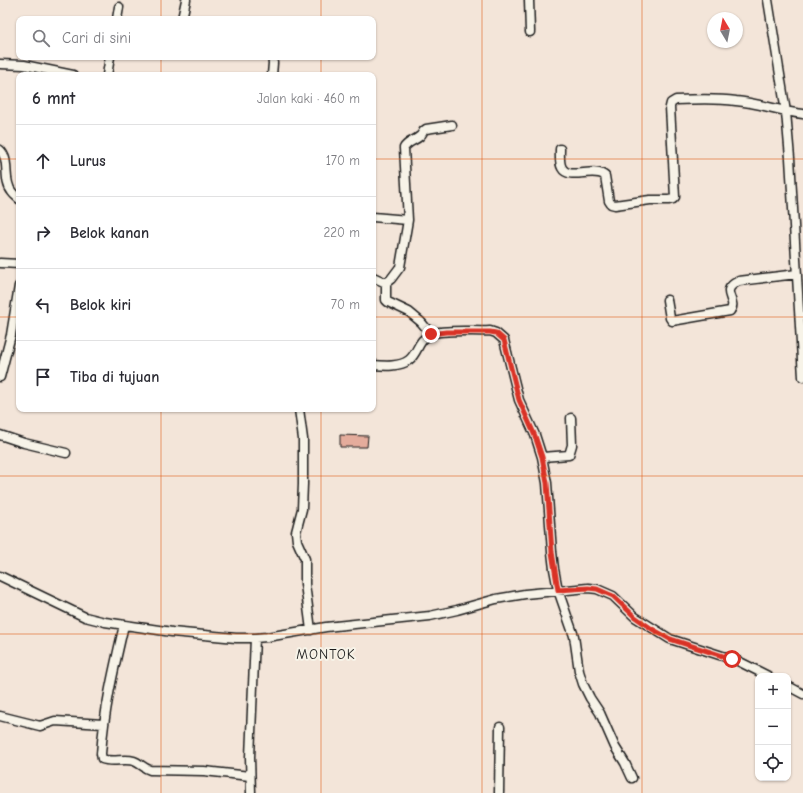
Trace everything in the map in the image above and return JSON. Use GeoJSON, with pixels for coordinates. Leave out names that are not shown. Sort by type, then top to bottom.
{"type":"FeatureCollection","features":[{"type":"Feature","properties":{"kind":"street"},"geometry":{"type":"LineString","coordinates":[[183,16],[186,0]]}},
{"type":"Feature","properties":{"kind":"street"},"geometry":{"type":"LineString","coordinates":[[529,0],[530,32]]}},
{"type":"Feature","properties":{"kind":"street"},"geometry":{"type":"LineString","coordinates":[[768,0],[786,112],[803,377]]}},
{"type":"Feature","properties":{"kind":"street"},"geometry":{"type":"LineString","coordinates":[[118,16],[119,7]]}},
{"type":"Feature","properties":{"kind":"street"},"geometry":{"type":"LineString","coordinates":[[108,72],[110,60]]}},
{"type":"Feature","properties":{"kind":"street"},"geometry":{"type":"LineString","coordinates":[[272,72],[273,60]]}},
{"type":"Feature","properties":{"kind":"street"},"geometry":{"type":"LineString","coordinates":[[0,64],[24,65],[58,72]]}},
{"type":"Feature","properties":{"kind":"street"},"geometry":{"type":"LineString","coordinates":[[560,149],[561,166],[566,172],[573,174],[599,172],[603,174],[606,180],[609,201],[611,204],[615,205],[650,200],[669,200],[675,197],[670,107],[671,102],[676,100],[735,100],[786,112],[803,114]]}},
{"type":"Feature","properties":{"kind":"street"},"geometry":{"type":"LineString","coordinates":[[431,334],[409,312],[386,300],[386,283],[400,267],[408,220],[404,148],[411,141],[419,137],[426,129],[452,125]]}},
{"type":"Feature","properties":{"kind":"street"},"geometry":{"type":"LineString","coordinates":[[0,150],[5,157],[8,185],[16,195]]}},
{"type":"Feature","properties":{"kind":"street"},"geometry":{"type":"LineString","coordinates":[[376,217],[408,220]]}},
{"type":"Feature","properties":{"kind":"street"},"geometry":{"type":"LineString","coordinates":[[0,262],[16,264]]}},
{"type":"Feature","properties":{"kind":"street"},"geometry":{"type":"LineString","coordinates":[[667,300],[670,318],[672,321],[730,311],[732,306],[729,291],[732,284],[740,281],[797,274]]}},
{"type":"Feature","properties":{"kind":"street"},"geometry":{"type":"LineString","coordinates":[[376,278],[386,283]]}},
{"type":"Feature","properties":{"kind":"street"},"geometry":{"type":"LineString","coordinates":[[0,377],[16,312]]}},
{"type":"Feature","properties":{"kind":"street"},"geometry":{"type":"LineString","coordinates":[[376,365],[387,366],[402,364],[410,359],[422,340],[431,334],[446,332],[490,332],[496,333],[504,340],[519,400],[535,436],[542,457],[547,483],[552,552],[558,590],[574,636],[579,672],[590,698],[600,713],[615,747],[632,778]]}},
{"type":"Feature","properties":{"kind":"street"},"geometry":{"type":"LineString","coordinates":[[299,412],[303,439],[303,484],[302,509],[296,532],[297,541],[305,559],[305,584],[311,630]]}},
{"type":"Feature","properties":{"kind":"street"},"geometry":{"type":"LineString","coordinates":[[542,457],[569,455],[572,445],[571,418]]}},
{"type":"Feature","properties":{"kind":"street"},"geometry":{"type":"LineString","coordinates":[[0,435],[24,443],[66,453]]}},
{"type":"Feature","properties":{"kind":"street"},"geometry":{"type":"LineString","coordinates":[[0,576],[85,617],[124,625],[208,635],[255,638],[430,616],[496,600],[558,590],[588,588],[597,589],[613,596],[635,617],[670,639],[738,661],[762,673]]}},
{"type":"Feature","properties":{"kind":"street"},"geometry":{"type":"LineString","coordinates":[[124,625],[103,724],[102,759],[134,761],[143,768],[150,770],[204,771],[250,776]]}},
{"type":"Feature","properties":{"kind":"street"},"geometry":{"type":"LineString","coordinates":[[251,793],[250,776],[255,638]]}},
{"type":"Feature","properties":{"kind":"street"},"geometry":{"type":"LineString","coordinates":[[791,688],[803,694]]}},
{"type":"Feature","properties":{"kind":"street"},"geometry":{"type":"LineString","coordinates":[[0,716],[40,726],[55,721],[103,724]]}},
{"type":"Feature","properties":{"kind":"street"},"geometry":{"type":"LineString","coordinates":[[498,793],[500,727]]}},
{"type":"Feature","properties":{"kind":"building"},"geometry":{"type":"Polygon","coordinates":[[[340,435],[368,436],[367,447],[340,447],[340,435]]]}},
{"type":"Feature","properties":{"kind":"district","name":"MONTOK"},"geometry":{"type":"Point","coordinates":[326,654]}},
{"type":"Feature","properties":{"kind":"route"},"geometry":{"type":"LineString","coordinates":[[431,334],[446,332],[490,332],[496,333],[504,340],[519,400],[530,422],[542,457],[547,483],[552,552],[558,590],[588,588],[605,592],[613,596],[635,617],[670,639],[732,659]]}}]}
